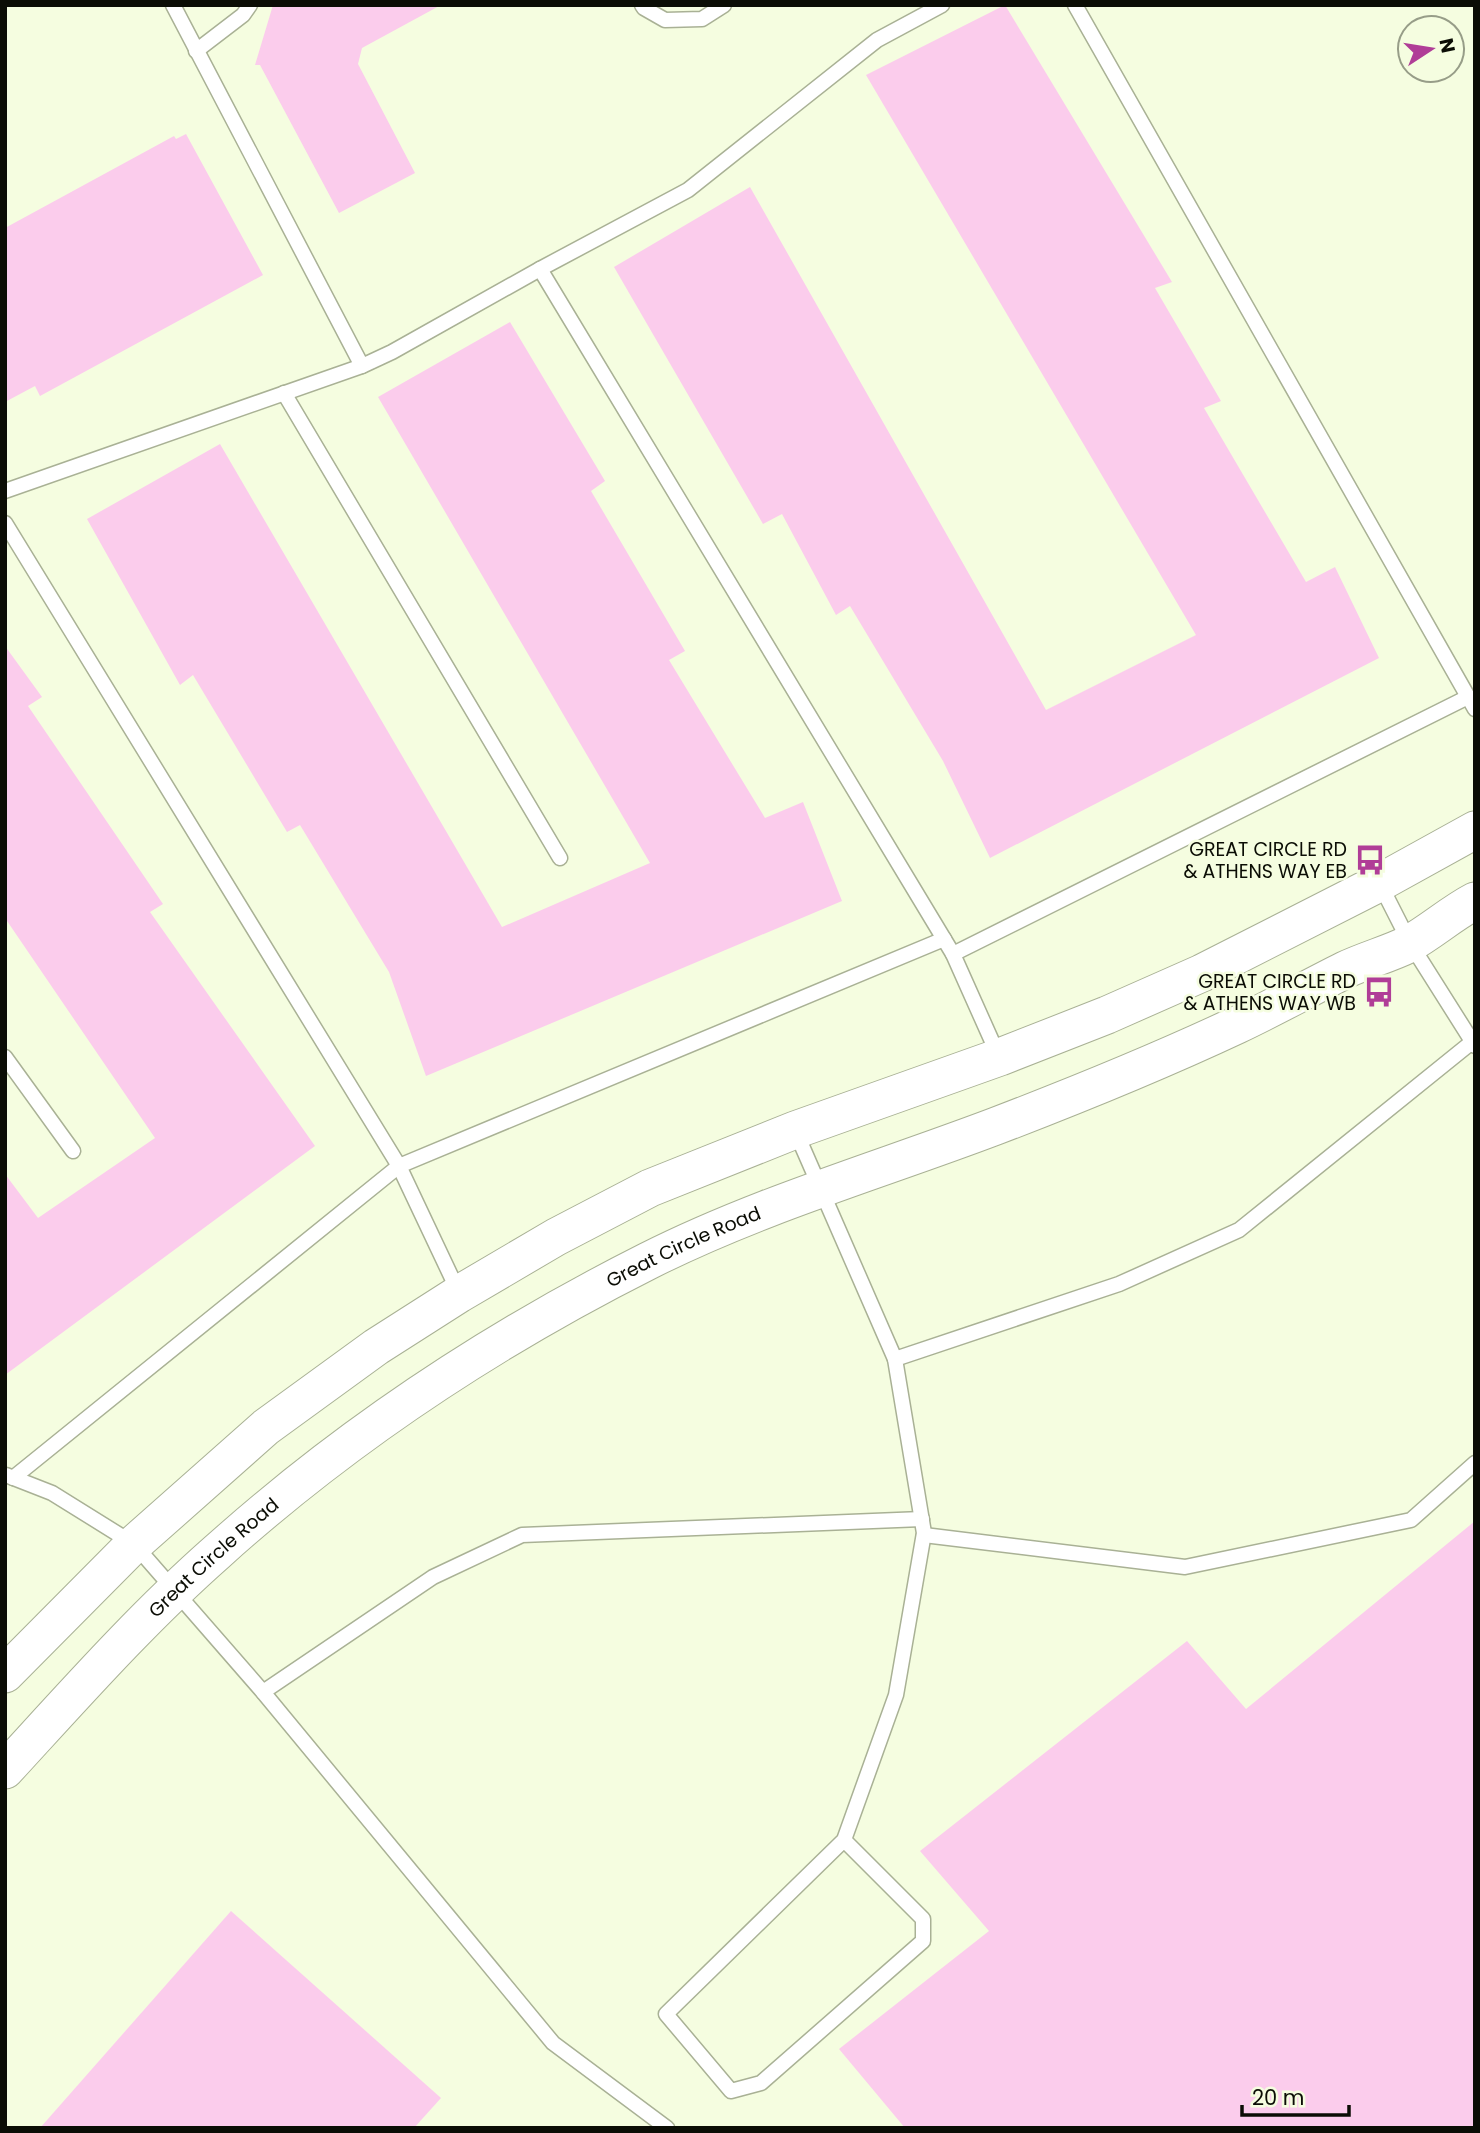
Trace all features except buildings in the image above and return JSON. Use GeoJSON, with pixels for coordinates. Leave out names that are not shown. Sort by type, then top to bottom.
{"type":"FeatureCollection","features":[{"type":"Feature","properties":{"kind":"street"},"geometry":{"type":"LineString","coordinates":[[5,1674],[134,1544],[265,1427],[376,1347],[556,1237],[650,1188],[795,1130],[1107,1016],[1202,973],[1379,883],[1475,830]]}},
{"type":"Feature","properties":{"kind":"street","name":"Great Circle Road"},"geometry":{"type":"LineString","coordinates":[[5,1770],[105,1661],[217,1552],[317,1468],[478,1356],[647,1261],[703,1234],[995,1126],[1118,1077],[1238,1025],[1350,968],[1410,943],[1475,901]]}},
{"type":"Feature","properties":{"kind":"lane"},"geometry":{"type":"LineString","coordinates":[[173,5],[362,366]]}},
{"type":"Feature","properties":{"kind":"lane"},"geometry":{"type":"LineString","coordinates":[[197,51],[243,15],[250,5]]}},
{"type":"Feature","properties":{"kind":"lane"},"geometry":{"type":"LineString","coordinates":[[642,5],[665,20],[702,19],[724,5]]}},
{"type":"Feature","properties":{"kind":"lane"},"geometry":{"type":"LineString","coordinates":[[5,491],[362,366],[392,352],[688,190],[877,40],[942,5]]}},
{"type":"Feature","properties":{"kind":"lane"},"geometry":{"type":"LineString","coordinates":[[953,954],[1471,703],[1075,5]]}},
{"type":"Feature","properties":{"kind":"lane"},"geometry":{"type":"LineString","coordinates":[[540,269],[953,954],[999,1057]]}},
{"type":"Feature","properties":{"kind":"lane"},"geometry":{"type":"LineString","coordinates":[[284,393],[560,858]]}},
{"type":"Feature","properties":{"kind":"lane"},"geometry":{"type":"LineString","coordinates":[[5,523],[399,1166],[459,1294]]}},
{"type":"Feature","properties":{"kind":"lane"},"geometry":{"type":"LineString","coordinates":[[895,1359],[1119,1284],[1239,1230],[1474,1044],[1410,943],[1379,883]]}},
{"type":"Feature","properties":{"kind":"lane"},"geometry":{"type":"LineString","coordinates":[[667,2128],[553,2043],[263,1692],[134,1544],[52,1493],[9,1476],[399,1166],[944,939]]}},
{"type":"Feature","properties":{"kind":"lane"},"geometry":{"type":"LineString","coordinates":[[5,1057],[74,1151]]}},
{"type":"Feature","properties":{"kind":"lane"},"geometry":{"type":"LineString","coordinates":[[795,1130],[895,1359],[924,1535],[896,1695],[844,1840],[666,2014],[731,2091],[761,2082],[923,1941],[923,1919],[844,1840]]}},
{"type":"Feature","properties":{"kind":"lane"},"geometry":{"type":"LineString","coordinates":[[924,1535],[1185,1567],[1411,1520],[1475,1463]]}},
{"type":"Feature","properties":{"kind":"lane"},"geometry":{"type":"LineString","coordinates":[[263,1692],[433,1577],[522,1535],[922,1519]]}},
{"type":"Feature","properties":{"kind":"place","name":"GREAT CIRCLE RD & ATHENS WAY EB"},"geometry":{"type":"Point","coordinates":[1370,860]}},
{"type":"Feature","properties":{"kind":"place","name":"GREAT CIRCLE RD & ATHENS WAY WB"},"geometry":{"type":"Point","coordinates":[1379,992]}}]}
